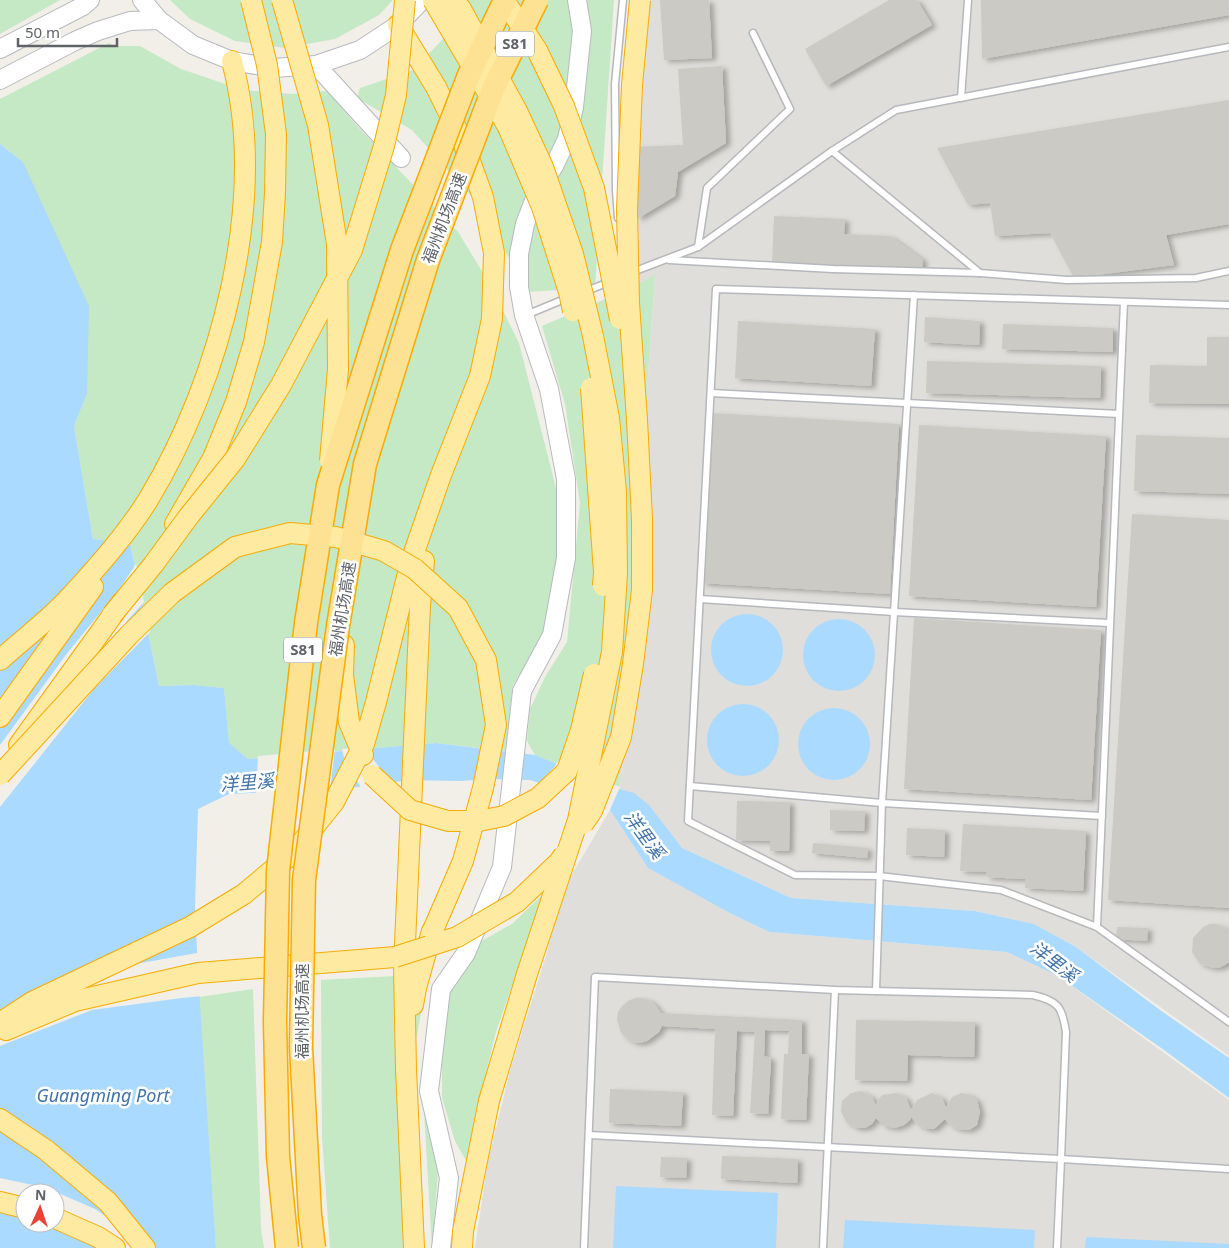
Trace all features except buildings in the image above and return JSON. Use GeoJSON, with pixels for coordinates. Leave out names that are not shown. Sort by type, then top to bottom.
{"type":"FeatureCollection","features":[{"type":"Feature","properties":{"kind":"highway"},"geometry":{"type":"LineString","coordinates":[[0,770],[112,615],[174,525],[213,458],[236,402],[254,342],[272,242],[276,134],[267,65],[251,0]]}},
{"type":"Feature","properties":{"kind":"highway"},"geometry":{"type":"LineString","coordinates":[[282,0],[318,125],[336,244],[338,369],[328,485]]}},
{"type":"Feature","properties":{"kind":"highway"},"geometry":{"type":"LineString","coordinates":[[112,615],[235,459],[281,386],[352,250],[384,146],[396,94],[405,0]]}},
{"type":"Feature","properties":{"kind":"highway"},"geometry":{"type":"LineString","coordinates":[[347,580],[343,675],[349,722],[372,775],[410,810],[448,821],[479,821],[504,816],[538,798],[567,771],[581,730],[597,659],[604,572],[592,395],[569,292],[542,207],[508,127],[432,0]]}},
{"type":"Feature","properties":{"kind":"highway"},"geometry":{"type":"LineString","coordinates":[[454,0],[461,9],[517,111],[543,167],[573,254],[593,336],[608,418],[616,491],[617,574],[612,652],[578,820],[527,974],[489,1101],[463,1231],[462,1248]]}},
{"type":"Feature","properties":{"kind":"highway"},"geometry":{"type":"LineString","coordinates":[[505,0],[537,50],[564,106],[594,188],[622,326],[637,420]]}},
{"type":"Feature","properties":{"kind":"highway","name":"福州机场高速"},"geometry":{"type":"LineString","coordinates":[[287,1248],[278,1156],[275,1022],[278,870],[306,623],[328,485],[402,250],[469,75],[505,0]]}},
{"type":"Feature","properties":{"kind":"highway","name":"福州机场高速"},"geometry":{"type":"LineString","coordinates":[[314,1248],[310,1215],[301,1047],[304,880],[338,626],[347,580],[364,464],[428,260],[494,87],[537,0]]}},
{"type":"Feature","properties":{"kind":"highway"},"geometry":{"type":"LineString","coordinates":[[0,1033],[76,1000],[198,973],[396,957],[457,937],[516,902],[559,862],[592,810],[621,737],[633,664],[642,590],[642,519],[629,303],[627,209],[632,85],[640,0]]}},
{"type":"Feature","properties":{"kind":"highway"},"geometry":{"type":"LineString","coordinates":[[0,1023],[32,1002],[190,927],[244,894],[294,852],[334,802],[364,744],[411,561],[441,475],[480,376],[492,319],[494,253],[483,197],[463,142],[436,86],[398,25]]}},
{"type":"Feature","properties":{"kind":"highway"},"geometry":{"type":"LineString","coordinates":[[0,717],[104,572],[148,500],[178,444],[199,397],[222,328],[234,272],[242,218],[244,162],[242,113],[238,83],[232,61]]}},
{"type":"Feature","properties":{"kind":"highway"},"geometry":{"type":"LineString","coordinates":[[414,1248],[406,1069],[404,966],[420,606],[427,540],[441,475]]}},
{"type":"Feature","properties":{"kind":"highway"},"geometry":{"type":"LineString","coordinates":[[0,660],[69,598],[112,549],[148,500]]}},
{"type":"Feature","properties":{"kind":"highway"},"geometry":{"type":"LineString","coordinates":[[0,775],[129,635],[172,593],[235,547],[290,533],[336,537],[384,551],[415,569],[458,608],[486,660],[496,725],[483,788],[463,861],[433,930],[416,988],[408,1031],[406,1069]]}},
{"type":"Feature","properties":{"kind":"highway"},"geometry":{"type":"LineString","coordinates":[[0,1119],[46,1150],[108,1202],[145,1248]]}},
{"type":"Feature","properties":{"kind":"highway"},"geometry":{"type":"LineString","coordinates":[[0,1202],[15,1206]]}},
{"type":"Feature","properties":{"kind":"highway"},"geometry":{"type":"LineString","coordinates":[[65,1222],[98,1237],[115,1248]]}},
{"type":"Feature","properties":{"kind":"main road"},"geometry":{"type":"LineString","coordinates":[[0,48],[83,6],[90,0]]}},
{"type":"Feature","properties":{"kind":"main road"},"geometry":{"type":"LineString","coordinates":[[142,0],[158,20],[193,45],[232,61],[274,68],[316,65],[360,50],[398,25],[422,0]]}},
{"type":"Feature","properties":{"kind":"main road"},"geometry":{"type":"LineString","coordinates":[[441,1248],[449,1178],[429,1091],[441,990],[466,953],[502,867],[522,690],[552,634],[566,558],[566,479],[548,389],[524,316],[519,287],[519,254],[526,224],[537,194],[554,166],[567,139],[574,107],[582,31],[577,0]]}},
{"type":"Feature","properties":{"kind":"main road"},"geometry":{"type":"LineString","coordinates":[[0,80],[98,31],[130,20],[158,20]]}},
{"type":"Feature","properties":{"kind":"main road"},"geometry":{"type":"LineString","coordinates":[[316,65],[401,158]]}},
{"type":"Feature","properties":{"kind":"lane"},"geometry":{"type":"LineString","coordinates":[[618,226],[615,84],[623,0]]}},
{"type":"Feature","properties":{"kind":"lane"},"geometry":{"type":"LineString","coordinates":[[961,98],[968,0]]}},
{"type":"Feature","properties":{"kind":"lane"},"geometry":{"type":"LineString","coordinates":[[698,247],[707,188],[790,108],[753,33]]}},
{"type":"Feature","properties":{"kind":"lane"},"geometry":{"type":"LineString","coordinates":[[524,316],[698,247],[832,151],[896,110],[1229,47]]}},
{"type":"Feature","properties":{"kind":"lane"},"geometry":{"type":"LineString","coordinates":[[832,151],[980,273]]}},
{"type":"Feature","properties":{"kind":"lane"},"geometry":{"type":"LineString","coordinates":[[666,260],[833,269],[980,273],[1067,280],[1196,278],[1229,271]]}},
{"type":"Feature","properties":{"kind":"lane"},"geometry":{"type":"LineString","coordinates":[[620,261],[625,275]]}},
{"type":"Feature","properties":{"kind":"lane"},"geometry":{"type":"LineString","coordinates":[[1229,305],[716,289],[688,821],[795,876],[879,876],[1001,890],[1097,927],[1229,1022]]}},
{"type":"Feature","properties":{"kind":"lane"},"geometry":{"type":"LineString","coordinates":[[876,991],[882,803],[914,295]]}},
{"type":"Feature","properties":{"kind":"lane"},"geometry":{"type":"LineString","coordinates":[[1097,927],[1124,302]]}},
{"type":"Feature","properties":{"kind":"lane"},"geometry":{"type":"LineString","coordinates":[[711,393],[1119,414]]}},
{"type":"Feature","properties":{"kind":"lane"},"geometry":{"type":"LineString","coordinates":[[700,599],[894,612],[1109,623]]}},
{"type":"Feature","properties":{"kind":"lane"},"geometry":{"type":"LineString","coordinates":[[690,786],[882,803],[1102,816]]}},
{"type":"Feature","properties":{"kind":"lane"},"geometry":{"type":"LineString","coordinates":[[584,1248],[595,977],[835,990],[1033,995],[1050,999],[1063,1012],[1066,1032],[1057,1248]]}},
{"type":"Feature","properties":{"kind":"lane"},"geometry":{"type":"LineString","coordinates":[[823,1248],[835,990]]}},
{"type":"Feature","properties":{"kind":"lane"},"geometry":{"type":"LineString","coordinates":[[589,1135],[1229,1169]]}},
{"type":"Feature","properties":{"kind":"shaded area"},"geometry":{"type":"Polygon","coordinates":[[[647,0],[1229,0],[1229,1056],[1076,947],[1034,924],[975,911],[791,898],[682,848],[619,789],[655,276],[633,287],[633,147],[647,0]]]}},
{"type":"Feature","properties":{"kind":"shaded area"},"geometry":{"type":"Polygon","coordinates":[[[610,810],[648,868],[770,932],[1007,952],[1058,976],[1229,1100],[1229,1248],[475,1248],[488,1161],[511,1067],[545,959],[565,886],[610,810]]]}},
{"type":"Feature","properties":{"kind":"green space"},"geometry":{"type":"Polygon","coordinates":[[[0,0],[60,0],[0,34],[0,0]]]}},
{"type":"Feature","properties":{"kind":"green space"},"geometry":{"type":"Polygon","coordinates":[[[170,0],[393,0],[379,15],[335,39],[285,48],[235,41],[190,19],[170,0]]]}},
{"type":"Feature","properties":{"kind":"green space"},"geometry":{"type":"Polygon","coordinates":[[[466,0],[614,0],[595,288],[525,292],[521,278],[474,199],[412,130],[357,98],[360,88],[413,70],[442,40],[466,0]]]}},
{"type":"Feature","properties":{"kind":"green space"},"geometry":{"type":"Polygon","coordinates":[[[109,43],[114,46],[140,46],[181,69],[243,90],[293,94],[328,91],[357,126],[458,232],[488,281],[519,343],[557,492],[556,594],[542,641],[513,685],[505,751],[436,743],[248,759],[229,744],[224,688],[194,685],[159,686],[130,543],[93,539],[74,426],[87,394],[23,162],[0,144],[0,99],[109,43]]]}},
{"type":"Feature","properties":{"kind":"green space"},"geometry":{"type":"Polygon","coordinates":[[[655,275],[619,789],[535,755],[527,741],[530,709],[545,677],[567,642],[580,503],[565,404],[542,326],[633,287],[655,275]]]}},
{"type":"Feature","properties":{"kind":"green space"},"geometry":{"type":"Polygon","coordinates":[[[544,893],[496,1032],[474,1120],[468,1164],[455,1141],[442,1098],[442,1048],[450,987],[471,947],[512,924],[544,893]]]}},
{"type":"Feature","properties":{"kind":"green space"},"geometry":{"type":"Polygon","coordinates":[[[435,962],[426,985],[405,1101],[410,1248],[330,1248],[322,1137],[321,980],[396,976],[435,962]]]}},
{"type":"Feature","properties":{"kind":"green space"},"geometry":{"type":"Polygon","coordinates":[[[253,989],[261,1229],[264,1248],[216,1248],[199,997],[253,989]]]}},
{"type":"Feature","properties":{"kind":"green space"},"geometry":{"type":"Polygon","coordinates":[[[424,1111],[439,1159],[432,1248],[424,1111]]]}},
{"type":"Feature","properties":{"kind":"water","name":"Guangming Port"},"geometry":{"type":"Polygon","coordinates":[[[0,144],[23,162],[89,306],[87,394],[74,426],[93,539],[130,543],[159,686],[194,685],[224,688],[229,743],[248,759],[436,743],[535,755],[619,789],[634,793],[649,805],[682,848],[791,898],[975,911],[1034,924],[1076,947],[1160,1010],[1229,1058],[1229,1098],[1058,976],[1007,952],[770,932],[730,913],[648,868],[610,810],[603,803],[530,780],[409,780],[351,788],[229,794],[198,809],[195,907],[216,1248],[0,1248],[0,144]]]}},
{"type":"Feature","properties":{"kind":"water"},"geometry":{"type":"Polygon","coordinates":[[[747,614],[767,620],[777,630],[783,650],[777,670],[767,680],[747,686],[727,680],[717,670],[711,650],[717,630],[727,620],[747,614]]]}},
{"type":"Feature","properties":{"kind":"water"},"geometry":{"type":"Polygon","coordinates":[[[839,619],[859,625],[869,635],[875,655],[869,675],[859,685],[839,691],[819,685],[809,675],[803,655],[809,635],[819,625],[839,619]]]}},
{"type":"Feature","properties":{"kind":"water"},"geometry":{"type":"Polygon","coordinates":[[[743,704],[763,710],[773,720],[779,740],[773,760],[763,770],[743,776],[723,770],[713,760],[707,740],[713,720],[723,710],[743,704]]]}},
{"type":"Feature","properties":{"kind":"water"},"geometry":{"type":"Polygon","coordinates":[[[834,708],[854,714],[864,724],[870,744],[864,764],[854,774],[834,780],[814,774],[804,764],[798,744],[804,724],[814,714],[834,708]]]}},
{"type":"Feature","properties":{"kind":"water"},"geometry":{"type":"Polygon","coordinates":[[[616,1186],[778,1193],[776,1248],[613,1248],[616,1186]]]}},
{"type":"Feature","properties":{"kind":"water"},"geometry":{"type":"Polygon","coordinates":[[[845,1220],[1035,1230],[1034,1248],[843,1248],[845,1220]]]}},
{"type":"Feature","properties":{"kind":"water"},"geometry":{"type":"Polygon","coordinates":[[[1086,1237],[1229,1244],[1229,1248],[1085,1248],[1086,1237]]]}},
{"type":"Feature","properties":{"kind":"pier"},"geometry":{"type":"Polygon","coordinates":[[[136,564],[144,602],[126,622],[126,627],[146,610],[150,632],[94,689],[0,807],[0,745],[68,652],[118,591],[136,564]]]}},
{"type":"Feature","properties":{"kind":"pier"},"geometry":{"type":"Polygon","coordinates":[[[369,746],[373,759],[393,785],[362,789],[345,762],[342,749],[369,746]]]}},
{"type":"Feature","properties":{"kind":"pier"},"geometry":{"type":"Polygon","coordinates":[[[335,749],[330,791],[256,795],[258,756],[335,749]]]}},
{"type":"Feature","properties":{"kind":"pier"},"geometry":{"type":"Polygon","coordinates":[[[558,761],[620,787],[609,812],[601,806],[538,785],[558,761]]]}},
{"type":"Feature","properties":{"kind":"pier"},"geometry":{"type":"Polygon","coordinates":[[[199,953],[202,996],[92,1010],[0,1046],[0,1013],[102,970],[199,953]]]}},
{"type":"Feature","properties":{"kind":"pier"},"geometry":{"type":"Polygon","coordinates":[[[0,1178],[24,1183],[15,1183],[15,1209],[0,1205],[0,1178]]]}},
{"type":"Feature","properties":{"kind":"pier"},"geometry":{"type":"Polygon","coordinates":[[[65,1196],[95,1209],[139,1238],[150,1248],[106,1248],[65,1227],[65,1196]]]}},
{"type":"Feature","properties":{"kind":"water label","name":"洋里溪"},"geometry":{"type":"Point","coordinates":[247,783]}},
{"type":"Feature","properties":{"kind":"water label","name":"洋里溪"},"geometry":{"type":"Point","coordinates":[644,835]}},
{"type":"Feature","properties":{"kind":"water label","name":"洋里溪"},"geometry":{"type":"Point","coordinates":[1054,962]}}]}
